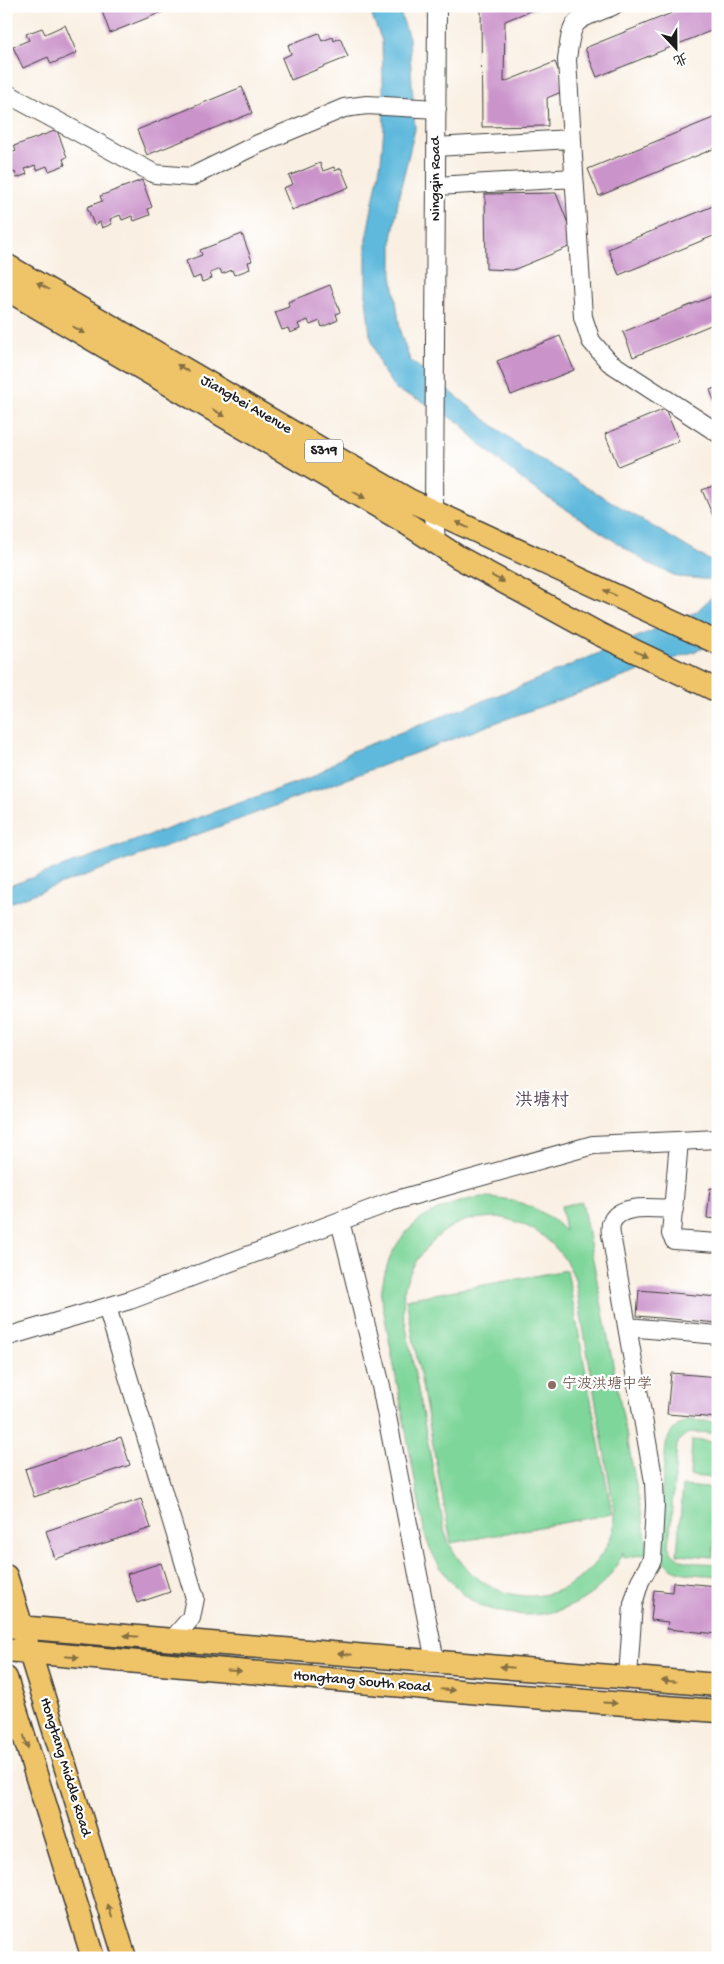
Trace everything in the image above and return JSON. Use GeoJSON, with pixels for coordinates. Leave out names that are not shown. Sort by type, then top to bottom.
{"type":"FeatureCollection","features":[{"type":"Feature","properties":{"kind":"main road","name":"Jiangbei Avenue"},"geometry":{"type":"LineString","coordinates":[[6,265],[409,500],[718,643]]}},
{"type":"Feature","properties":{"kind":"main road","name":"Jiangbei Avenue"},"geometry":{"type":"LineString","coordinates":[[6,289],[403,520],[436,544],[599,634],[718,691]]}},
{"type":"Feature","properties":{"kind":"main road","name":"Hongtang Middle Road"},"geometry":{"type":"LineString","coordinates":[[6,1576],[14,1627],[30,1653],[124,1958]]}},
{"type":"Feature","properties":{"kind":"main road","name":"Hongtang South Road"},"geometry":{"type":"LineString","coordinates":[[14,1627],[718,1685]]}},
{"type":"Feature","properties":{"kind":"main road","name":"Hongtang South Road"},"geometry":{"type":"LineString","coordinates":[[6,1650],[481,1693],[718,1711]]}},
{"type":"Feature","properties":{"kind":"main road","name":"Hongtang Middle Road"},"geometry":{"type":"LineString","coordinates":[[6,1678],[93,1958]]}},
{"type":"Feature","properties":{"kind":"street","name":"Ningqin Road"},"geometry":{"type":"LineString","coordinates":[[436,544],[434,512],[438,6]]}},
{"type":"Feature","properties":{"kind":"street"},"geometry":{"type":"LineString","coordinates":[[613,6],[577,21],[570,30],[566,60],[583,317],[591,341],[609,362],[718,433]]}},
{"type":"Feature","properties":{"kind":"street"},"geometry":{"type":"LineString","coordinates":[[6,92],[155,174],[191,177],[258,144],[344,108],[367,105],[437,109]]}},
{"type":"Feature","properties":{"kind":"street"},"geometry":{"type":"LineString","coordinates":[[436,147],[571,139]]}},
{"type":"Feature","properties":{"kind":"street"},"geometry":{"type":"LineString","coordinates":[[436,186],[574,178]]}},
{"type":"Feature","properties":{"kind":"street"},"geometry":{"type":"LineString","coordinates":[[6,1337],[130,1300],[393,1201],[593,1145],[718,1139]]}},
{"type":"Feature","properties":{"kind":"street"},"geometry":{"type":"LineString","coordinates":[[679,1141],[671,1234],[674,1240],[718,1243]]}},
{"type":"Feature","properties":{"kind":"street"},"geometry":{"type":"LineString","coordinates":[[628,1677],[633,1604],[640,1580],[652,1560],[656,1506],[654,1482],[611,1225],[618,1214],[632,1209],[674,1209]]}},
{"type":"Feature","properties":{"kind":"street"},"geometry":{"type":"LineString","coordinates":[[340,1221],[381,1386],[435,1661]]}},
{"type":"Feature","properties":{"kind":"street"},"geometry":{"type":"LineString","coordinates":[[107,1307],[195,1598],[191,1618],[172,1640]]}},
{"type":"Feature","properties":{"kind":"street"},"geometry":{"type":"LineString","coordinates":[[627,1327],[718,1334]]}},
{"type":"Feature","properties":{"kind":"green space"},"geometry":{"type":"Polygon","coordinates":[[[481,1197],[516,1201],[547,1216],[565,1231],[561,1206],[582,1202],[649,1553],[625,1558],[623,1552],[615,1568],[604,1583],[591,1594],[576,1604],[543,1614],[507,1613],[482,1606],[465,1596],[450,1581],[438,1564],[425,1535],[381,1296],[391,1256],[400,1240],[411,1227],[425,1217],[441,1208],[481,1197]],[[497,1217],[477,1218],[459,1223],[440,1234],[431,1242],[411,1271],[404,1291],[403,1311],[445,1533],[455,1554],[470,1571],[487,1584],[506,1593],[526,1596],[547,1594],[568,1586],[587,1572],[609,1542],[613,1530],[614,1510],[575,1279],[562,1256],[545,1237],[523,1224],[497,1217]]]}},
{"type":"Feature","properties":{"kind":"green space"},"geometry":{"type":"Polygon","coordinates":[[[567,1270],[612,1514],[451,1543],[406,1299],[567,1270]]]}},
{"type":"Feature","properties":{"kind":"green space"},"geometry":{"type":"Polygon","coordinates":[[[690,1420],[718,1422],[718,1434],[689,1433],[680,1439],[677,1445],[669,1546],[677,1557],[683,1560],[696,1563],[718,1564],[718,1576],[689,1574],[673,1569],[666,1564],[657,1546],[666,1444],[675,1429],[690,1420]]]}},
{"type":"Feature","properties":{"kind":"green space"},"geometry":{"type":"Polygon","coordinates":[[[692,1440],[718,1442],[718,1478],[690,1476],[692,1440]]]}},
{"type":"Feature","properties":{"kind":"green space"},"geometry":{"type":"Polygon","coordinates":[[[683,1486],[718,1489],[713,1557],[677,1554],[683,1486]]]}},
{"type":"Feature","properties":{"kind":"water"},"geometry":{"type":"Polygon","coordinates":[[[368,6],[398,6],[409,38],[415,129],[400,191],[392,239],[392,275],[401,335],[410,360],[522,448],[707,559],[718,563],[718,585],[715,580],[678,577],[648,563],[526,483],[475,440],[462,424],[420,400],[396,390],[381,368],[370,335],[366,298],[366,239],[381,161],[384,128],[382,41],[368,6]]]}},
{"type":"Feature","properties":{"kind":"water"},"geometry":{"type":"Polygon","coordinates":[[[718,591],[718,643],[495,723],[240,819],[6,904],[6,887],[314,776],[352,751],[519,687],[696,612],[718,591]]]}},
{"type":"Feature","properties":{"kind":"building"},"geometry":{"type":"Polygon","coordinates":[[[100,6],[177,6],[110,33],[100,6]]]}},
{"type":"Feature","properties":{"kind":"building"},"geometry":{"type":"Polygon","coordinates":[[[481,6],[542,6],[505,21],[504,82],[555,62],[566,90],[547,98],[548,126],[482,127],[481,6]]]}},
{"type":"Feature","properties":{"kind":"building"},"geometry":{"type":"Polygon","coordinates":[[[689,6],[718,6],[718,28],[597,77],[585,48],[689,6]]]}},
{"type":"Feature","properties":{"kind":"building"},"geometry":{"type":"Polygon","coordinates":[[[65,25],[77,53],[51,64],[48,57],[23,68],[13,47],[29,40],[26,34],[42,28],[45,34],[65,25]]]}},
{"type":"Feature","properties":{"kind":"building"},"geometry":{"type":"Polygon","coordinates":[[[319,33],[322,41],[333,37],[334,41],[340,38],[348,57],[291,80],[282,58],[291,54],[288,45],[319,33]]]}},
{"type":"Feature","properties":{"kind":"building"},"geometry":{"type":"Polygon","coordinates":[[[242,87],[252,113],[147,155],[137,130],[242,87]]]}},
{"type":"Feature","properties":{"kind":"building"},"geometry":{"type":"Polygon","coordinates":[[[718,116],[718,147],[599,196],[588,169],[718,116]]]}},
{"type":"Feature","properties":{"kind":"building"},"geometry":{"type":"Polygon","coordinates":[[[57,130],[67,157],[63,159],[65,165],[49,171],[47,166],[37,170],[35,165],[25,169],[27,174],[17,178],[15,172],[8,175],[6,155],[16,151],[14,146],[57,130]]]}},
{"type":"Feature","properties":{"kind":"building"},"geometry":{"type":"Polygon","coordinates":[[[320,163],[323,171],[334,167],[335,171],[341,168],[349,187],[292,210],[283,188],[293,184],[289,176],[320,163]]]}},
{"type":"Feature","properties":{"kind":"building"},"geometry":{"type":"Polygon","coordinates":[[[142,180],[152,207],[148,209],[150,215],[134,221],[132,216],[122,220],[120,215],[110,219],[112,224],[102,228],[100,222],[94,225],[87,207],[102,201],[100,196],[142,180]]]}},
{"type":"Feature","properties":{"kind":"building"},"geometry":{"type":"Polygon","coordinates":[[[556,193],[576,244],[513,270],[486,269],[485,194],[556,193]]]}},
{"type":"Feature","properties":{"kind":"building"},"geometry":{"type":"Polygon","coordinates":[[[718,204],[718,234],[619,275],[608,249],[718,204]]]}},
{"type":"Feature","properties":{"kind":"building"},"geometry":{"type":"Polygon","coordinates":[[[242,234],[252,261],[248,262],[250,269],[234,275],[232,270],[222,274],[220,269],[210,273],[212,278],[202,282],[200,276],[193,279],[186,261],[202,255],[200,250],[242,234]]]}},
{"type":"Feature","properties":{"kind":"building"},"geometry":{"type":"Polygon","coordinates":[[[330,285],[340,312],[336,314],[338,320],[322,327],[320,321],[310,325],[308,320],[298,324],[300,329],[290,333],[288,328],[282,330],[275,312],[289,307],[288,302],[330,285]]]}},
{"type":"Feature","properties":{"kind":"building"},"geometry":{"type":"Polygon","coordinates":[[[718,294],[718,322],[633,357],[623,332],[718,294]]]}},
{"type":"Feature","properties":{"kind":"building"},"geometry":{"type":"Polygon","coordinates":[[[560,336],[574,370],[511,395],[497,361],[560,336]]]}},
{"type":"Feature","properties":{"kind":"building"},"geometry":{"type":"Polygon","coordinates":[[[718,387],[718,410],[710,390],[718,387]]]}},
{"type":"Feature","properties":{"kind":"building"},"geometry":{"type":"Polygon","coordinates":[[[665,409],[679,441],[618,466],[605,434],[665,409]]]}},
{"type":"Feature","properties":{"kind":"building"},"geometry":{"type":"Polygon","coordinates":[[[718,484],[718,520],[715,521],[702,490],[718,484]]]}},
{"type":"Feature","properties":{"kind":"building"},"geometry":{"type":"Polygon","coordinates":[[[710,1188],[718,1189],[718,1219],[707,1218],[710,1188]]]}},
{"type":"Feature","properties":{"kind":"building"},"geometry":{"type":"Polygon","coordinates":[[[639,1290],[718,1297],[718,1323],[637,1316],[639,1290]]]}},
{"type":"Feature","properties":{"kind":"building"},"geometry":{"type":"Polygon","coordinates":[[[671,1373],[718,1377],[718,1418],[667,1414],[671,1373]]]}},
{"type":"Feature","properties":{"kind":"building"},"geometry":{"type":"Polygon","coordinates":[[[121,1437],[130,1465],[34,1497],[25,1469],[121,1437]]]}},
{"type":"Feature","properties":{"kind":"building"},"geometry":{"type":"Polygon","coordinates":[[[141,1499],[151,1528],[55,1559],[46,1531],[141,1499]]]}},
{"type":"Feature","properties":{"kind":"building"},"geometry":{"type":"Polygon","coordinates":[[[161,1563],[170,1592],[137,1603],[127,1574],[161,1563]]]}},
{"type":"Feature","properties":{"kind":"building"},"geometry":{"type":"Polygon","coordinates":[[[673,1582],[718,1586],[718,1634],[667,1629],[668,1622],[651,1620],[654,1590],[672,1592],[673,1582]]]}},
{"type":"Feature","properties":{"kind":"place","name":"宁波洪塘中学"},"geometry":{"type":"Point","coordinates":[552,1385]}},
{"type":"Feature","properties":{"kind":"district","name":"洪塘村"},"geometry":{"type":"Point","coordinates":[542,1101]}}]}
